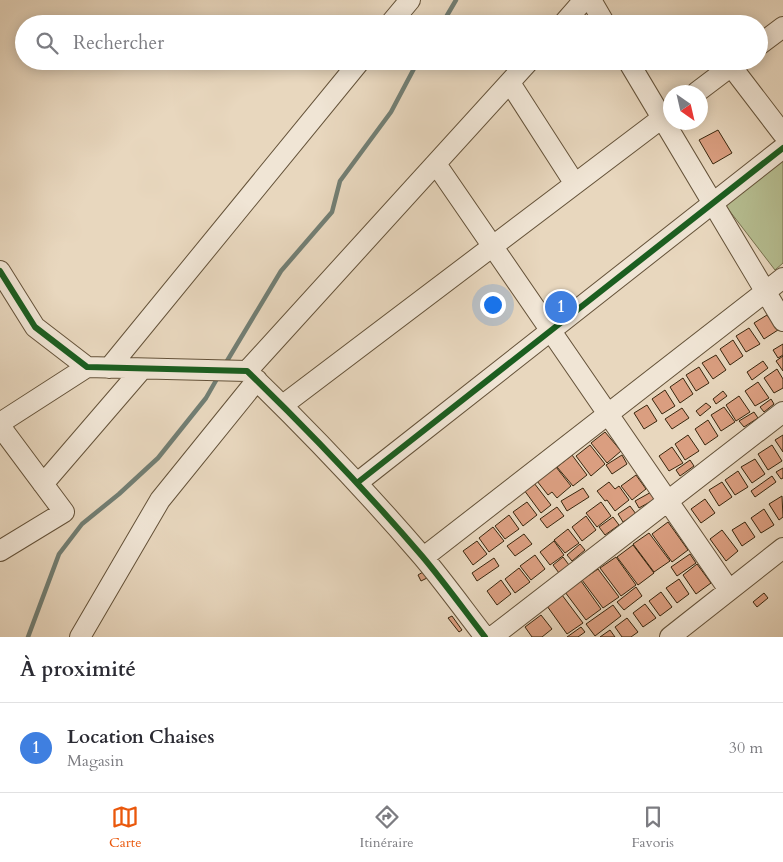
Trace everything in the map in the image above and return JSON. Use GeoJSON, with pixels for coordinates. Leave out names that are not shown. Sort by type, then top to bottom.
{"type":"FeatureCollection","features":[{"type":"Feature","properties":{"kind":"street"},"geometry":{"type":"LineString","coordinates":[[398,15],[410,0]]}},
{"type":"Feature","properties":{"kind":"street"},"geometry":{"type":"LineString","coordinates":[[571,15],[584,0]]}},
{"type":"Feature","properties":{"kind":"street"},"geometry":{"type":"LineString","coordinates":[[591,0],[600,15]]}},
{"type":"Feature","properties":{"kind":"street"},"geometry":{"type":"LineString","coordinates":[[768,39],[783,28]]}},
{"type":"Feature","properties":{"kind":"street"},"geometry":{"type":"LineString","coordinates":[[110,368],[353,70]]}},
{"type":"Feature","properties":{"kind":"street"},"geometry":{"type":"LineString","coordinates":[[80,637],[160,500],[252,375],[436,164],[521,70]]}},
{"type":"Feature","properties":{"kind":"street"},"geometry":{"type":"LineString","coordinates":[[634,70],[663,111]]}},
{"type":"Feature","properties":{"kind":"street"},"geometry":{"type":"LineString","coordinates":[[706,85],[727,70]]}},
{"type":"Feature","properties":{"kind":"street"},"geometry":{"type":"LineString","coordinates":[[739,70],[783,134]]}},
{"type":"Feature","properties":{"kind":"street"},"geometry":{"type":"LineString","coordinates":[[510,83],[576,184]]}},
{"type":"Feature","properties":{"kind":"street"},"geometry":{"type":"LineString","coordinates":[[283,405],[663,117]]}},
{"type":"Feature","properties":{"kind":"street"},"geometry":{"type":"LineString","coordinates":[[674,130],[713,203],[783,321]]}},
{"type":"Feature","properties":{"kind":"street"},"geometry":{"type":"LineString","coordinates":[[357,483],[783,148]]}},
{"type":"Feature","properties":{"kind":"street"},"geometry":{"type":"LineString","coordinates":[[436,164],[729,590]]}},
{"type":"Feature","properties":{"kind":"street"},"geometry":{"type":"LineString","coordinates":[[0,271],[35,327],[87,367],[142,368],[252,375],[357,483],[424,557],[485,637]]}},
{"type":"Feature","properties":{"kind":"street"},"geometry":{"type":"LineString","coordinates":[[424,557],[783,278]]}},
{"type":"Feature","properties":{"kind":"street"},"geometry":{"type":"LineString","coordinates":[[0,552],[64,512],[0,424],[87,367]]}},
{"type":"Feature","properties":{"kind":"street"},"geometry":{"type":"LineString","coordinates":[[43,484],[142,368]]}},
{"type":"Feature","properties":{"kind":"street"},"geometry":{"type":"LineString","coordinates":[[492,637],[783,412]]}},
{"type":"Feature","properties":{"kind":"street"},"geometry":{"type":"LineString","coordinates":[[670,637],[783,548]]}},
{"type":"Feature","properties":{"kind":"green space"},"geometry":{"type":"Polygon","coordinates":[[[783,155],[783,263],[775,270],[722,201],[783,155]]]}},
{"type":"Feature","properties":{"kind":"building"},"geometry":{"type":"Polygon","coordinates":[[[718,130],[732,153],[713,164],[699,140],[718,130]]]}},
{"type":"Feature","properties":{"kind":"building"},"geometry":{"type":"Polygon","coordinates":[[[767,315],[778,330],[764,339],[754,323],[767,315]]]}},
{"type":"Feature","properties":{"kind":"building"},"geometry":{"type":"Polygon","coordinates":[[[749,328],[760,344],[746,352],[736,336],[749,328]]]}},
{"type":"Feature","properties":{"kind":"building"},"geometry":{"type":"Polygon","coordinates":[[[733,340],[743,356],[730,365],[720,349],[733,340]]]}},
{"type":"Feature","properties":{"kind":"building"},"geometry":{"type":"Polygon","coordinates":[[[783,344],[783,355],[778,358],[773,350],[783,344]]]}},
{"type":"Feature","properties":{"kind":"building"},"geometry":{"type":"Polygon","coordinates":[[[716,355],[726,370],[713,379],[702,363],[716,355]]]}},
{"type":"Feature","properties":{"kind":"building"},"geometry":{"type":"Polygon","coordinates":[[[783,356],[783,371],[776,361],[783,356]]]}},
{"type":"Feature","properties":{"kind":"building"},"geometry":{"type":"Polygon","coordinates":[[[763,361],[768,368],[752,380],[747,372],[763,361]]]}},
{"type":"Feature","properties":{"kind":"building"},"geometry":{"type":"Polygon","coordinates":[[[699,367],[709,383],[696,391],[686,375],[699,367]]]}},
{"type":"Feature","properties":{"kind":"building"},"geometry":{"type":"Polygon","coordinates":[[[777,369],[783,379],[783,388],[774,393],[764,378],[777,369]]]}},
{"type":"Feature","properties":{"kind":"building"},"geometry":{"type":"Polygon","coordinates":[[[683,378],[693,394],[680,403],[670,387],[683,378]]]}},
{"type":"Feature","properties":{"kind":"building"},"geometry":{"type":"Polygon","coordinates":[[[758,382],[769,398],[755,406],[745,391],[758,382]]]}},
{"type":"Feature","properties":{"kind":"building"},"geometry":{"type":"Polygon","coordinates":[[[665,390],[675,406],[662,414],[652,399],[665,390]]]}},
{"type":"Feature","properties":{"kind":"building"},"geometry":{"type":"Polygon","coordinates":[[[723,391],[727,396],[716,404],[713,399],[723,391]]]}},
{"type":"Feature","properties":{"kind":"building"},"geometry":{"type":"Polygon","coordinates":[[[739,396],[750,412],[736,421],[726,405],[739,396]]]}},
{"type":"Feature","properties":{"kind":"building"},"geometry":{"type":"Polygon","coordinates":[[[771,399],[774,404],[764,412],[760,407],[771,399]]]}},
{"type":"Feature","properties":{"kind":"building"},"geometry":{"type":"Polygon","coordinates":[[[706,403],[711,407],[700,416],[696,411],[706,403]]]}},
{"type":"Feature","properties":{"kind":"building"},"geometry":{"type":"Polygon","coordinates":[[[647,405],[657,421],[644,429],[634,413],[647,405]]]}},
{"type":"Feature","properties":{"kind":"building"},"geometry":{"type":"Polygon","coordinates":[[[724,407],[735,422],[721,431],[711,415],[724,407]]]}},
{"type":"Feature","properties":{"kind":"building"},"geometry":{"type":"Polygon","coordinates":[[[682,408],[689,418],[672,429],[665,419],[682,408]]]}},
{"type":"Feature","properties":{"kind":"building"},"geometry":{"type":"Polygon","coordinates":[[[754,412],[758,418],[744,427],[739,421],[754,412]]]}},
{"type":"Feature","properties":{"kind":"building"},"geometry":{"type":"Polygon","coordinates":[[[708,420],[718,436],[705,445],[695,429],[708,420]]]}},
{"type":"Feature","properties":{"kind":"building"},"geometry":{"type":"Polygon","coordinates":[[[605,432],[621,451],[607,463],[591,443],[605,432]]]}},
{"type":"Feature","properties":{"kind":"building"},"geometry":{"type":"Polygon","coordinates":[[[688,435],[699,451],[685,460],[675,444],[688,435]]]}},
{"type":"Feature","properties":{"kind":"building"},"geometry":{"type":"Polygon","coordinates":[[[783,435],[783,452],[775,440],[783,435]]]}},
{"type":"Feature","properties":{"kind":"building"},"geometry":{"type":"Polygon","coordinates":[[[590,445],[605,464],[591,476],[576,456],[590,445]]]}},
{"type":"Feature","properties":{"kind":"building"},"geometry":{"type":"Polygon","coordinates":[[[772,445],[782,461],[768,470],[758,454],[772,445]]]}},
{"type":"Feature","properties":{"kind":"building"},"geometry":{"type":"Polygon","coordinates":[[[672,447],[683,463],[669,471],[659,456],[672,447]]]}},
{"type":"Feature","properties":{"kind":"building"},"geometry":{"type":"Polygon","coordinates":[[[572,455],[587,475],[573,486],[557,467],[572,455]]]}},
{"type":"Feature","properties":{"kind":"building"},"geometry":{"type":"Polygon","coordinates":[[[622,455],[627,464],[612,474],[606,465],[622,455]]]}},
{"type":"Feature","properties":{"kind":"building"},"geometry":{"type":"Polygon","coordinates":[[[755,459],[765,474],[752,483],[741,467],[755,459]]]}},
{"type":"Feature","properties":{"kind":"building"},"geometry":{"type":"Polygon","coordinates":[[[690,460],[694,466],[680,476],[676,470],[690,460]]]}},
{"type":"Feature","properties":{"kind":"building"},"geometry":{"type":"Polygon","coordinates":[[[556,467],[571,486],[557,498],[552,492],[548,495],[537,481],[556,467]]]}},
{"type":"Feature","properties":{"kind":"building"},"geometry":{"type":"Polygon","coordinates":[[[783,468],[783,478],[781,479],[776,472],[783,468]]]}},
{"type":"Feature","properties":{"kind":"building"},"geometry":{"type":"Polygon","coordinates":[[[738,471],[748,487],[735,495],[725,480],[738,471]]]}},
{"type":"Feature","properties":{"kind":"building"},"geometry":{"type":"Polygon","coordinates":[[[636,475],[646,489],[632,500],[621,486],[636,475]]]}},
{"type":"Feature","properties":{"kind":"building"},"geometry":{"type":"Polygon","coordinates":[[[772,476],[776,482],[755,497],[751,491],[772,476]]]}},
{"type":"Feature","properties":{"kind":"building"},"geometry":{"type":"Polygon","coordinates":[[[609,482],[615,489],[619,486],[629,500],[615,511],[597,491],[609,482]]]}},
{"type":"Feature","properties":{"kind":"building"},"geometry":{"type":"Polygon","coordinates":[[[722,482],[732,497],[719,506],[709,490],[722,482]]]}},
{"type":"Feature","properties":{"kind":"building"},"geometry":{"type":"Polygon","coordinates":[[[534,483],[551,505],[541,513],[524,490],[534,483]]]}},
{"type":"Feature","properties":{"kind":"building"},"geometry":{"type":"Polygon","coordinates":[[[583,488],[589,497],[567,511],[561,501],[583,488]]]}},
{"type":"Feature","properties":{"kind":"building"},"geometry":{"type":"Polygon","coordinates":[[[655,490],[659,497],[639,508],[635,501],[655,490]]]}},
{"type":"Feature","properties":{"kind":"building"},"geometry":{"type":"Polygon","coordinates":[[[782,496],[783,517],[779,520],[769,504],[782,496]]]}},
{"type":"Feature","properties":{"kind":"building"},"geometry":{"type":"Polygon","coordinates":[[[705,499],[715,513],[701,523],[691,509],[705,499]]]}},
{"type":"Feature","properties":{"kind":"building"},"geometry":{"type":"Polygon","coordinates":[[[527,502],[537,515],[523,526],[513,512],[527,502]]]}},
{"type":"Feature","properties":{"kind":"building"},"geometry":{"type":"Polygon","coordinates":[[[601,502],[611,516],[597,527],[586,513],[601,502]]]}},
{"type":"Feature","properties":{"kind":"building"},"geometry":{"type":"Polygon","coordinates":[[[630,506],[636,514],[623,522],[618,514],[630,506]]]}},
{"type":"Feature","properties":{"kind":"building"},"geometry":{"type":"Polygon","coordinates":[[[557,507],[564,516],[547,528],[540,519],[557,507]]]}},
{"type":"Feature","properties":{"kind":"building"},"geometry":{"type":"Polygon","coordinates":[[[764,509],[774,525],[761,533],[751,518],[764,509]]]}},
{"type":"Feature","properties":{"kind":"building"},"geometry":{"type":"Polygon","coordinates":[[[509,515],[519,529],[505,539],[495,526],[509,515]]]}},
{"type":"Feature","properties":{"kind":"building"},"geometry":{"type":"Polygon","coordinates":[[[586,516],[596,530],[582,541],[572,527],[586,516]]]}},
{"type":"Feature","properties":{"kind":"building"},"geometry":{"type":"Polygon","coordinates":[[[613,517],[619,525],[605,535],[599,527],[613,517]]]}},
{"type":"Feature","properties":{"kind":"building"},"geometry":{"type":"Polygon","coordinates":[[[668,522],[688,550],[672,562],[652,534],[668,522]]]}},
{"type":"Feature","properties":{"kind":"building"},"geometry":{"type":"Polygon","coordinates":[[[745,522],[755,537],[742,546],[732,530],[745,522]]]}},
{"type":"Feature","properties":{"kind":"building"},"geometry":{"type":"Polygon","coordinates":[[[493,527],[504,541],[489,552],[479,538],[493,527]]]}},
{"type":"Feature","properties":{"kind":"building"},"geometry":{"type":"Polygon","coordinates":[[[568,529],[579,543],[565,553],[554,540],[568,529]]]}},
{"type":"Feature","properties":{"kind":"building"},"geometry":{"type":"Polygon","coordinates":[[[722,530],[738,551],[726,561],[710,539],[722,530]]]}},
{"type":"Feature","properties":{"kind":"building"},"geometry":{"type":"Polygon","coordinates":[[[649,533],[670,561],[654,572],[633,544],[649,533]]]}},
{"type":"Feature","properties":{"kind":"building"},"geometry":{"type":"Polygon","coordinates":[[[524,534],[532,544],[515,556],[507,546],[524,534]]]}},
{"type":"Feature","properties":{"kind":"building"},"geometry":{"type":"Polygon","coordinates":[[[477,541],[487,554],[473,565],[463,551],[477,541]]]}},
{"type":"Feature","properties":{"kind":"building"},"geometry":{"type":"Polygon","coordinates":[[[554,541],[564,555],[550,565],[540,552],[554,541]]]}},
{"type":"Feature","properties":{"kind":"building"},"geometry":{"type":"Polygon","coordinates":[[[580,544],[585,550],[572,561],[567,555],[580,544]]]}},
{"type":"Feature","properties":{"kind":"building"},"geometry":{"type":"Polygon","coordinates":[[[633,545],[654,573],[638,585],[617,557],[633,545]]]}},
{"type":"Feature","properties":{"kind":"building"},"geometry":{"type":"Polygon","coordinates":[[[690,554],[696,563],[677,576],[671,567],[690,554]]]}},
{"type":"Feature","properties":{"kind":"building"},"geometry":{"type":"Polygon","coordinates":[[[535,555],[545,569],[531,580],[520,566],[535,555]]]}},
{"type":"Feature","properties":{"kind":"building"},"geometry":{"type":"Polygon","coordinates":[[[563,557],[569,565],[559,573],[553,565],[563,557]]]}},
{"type":"Feature","properties":{"kind":"building"},"geometry":{"type":"Polygon","coordinates":[[[616,557],[636,585],[621,596],[600,568],[616,557]]]}},
{"type":"Feature","properties":{"kind":"building"},"geometry":{"type":"Polygon","coordinates":[[[494,558],[499,566],[477,581],[472,573],[494,558]]]}},
{"type":"Feature","properties":{"kind":"building"},"geometry":{"type":"Polygon","coordinates":[[[697,564],[711,583],[696,594],[683,575],[697,564]]]}},
{"type":"Feature","properties":{"kind":"building"},"geometry":{"type":"Polygon","coordinates":[[[519,568],[530,582],[515,593],[505,579],[519,568]]]}},
{"type":"Feature","properties":{"kind":"building"},"geometry":{"type":"Polygon","coordinates":[[[598,569],[619,597],[603,608],[582,580],[598,569]]]}},
{"type":"Feature","properties":{"kind":"building"},"geometry":{"type":"Polygon","coordinates":[[[423,572],[427,578],[421,581],[418,575],[423,572]]]}},
{"type":"Feature","properties":{"kind":"building"},"geometry":{"type":"Polygon","coordinates":[[[679,579],[689,594],[677,603],[666,588],[679,579]]]}},
{"type":"Feature","properties":{"kind":"building"},"geometry":{"type":"Polygon","coordinates":[[[501,580],[511,594],[497,605],[487,591],[501,580]]]}},
{"type":"Feature","properties":{"kind":"building"},"geometry":{"type":"Polygon","coordinates":[[[581,581],[601,609],[586,620],[565,592],[581,581]]]}},
{"type":"Feature","properties":{"kind":"building"},"geometry":{"type":"Polygon","coordinates":[[[636,587],[642,596],[624,610],[617,602],[636,587]]]}},
{"type":"Feature","properties":{"kind":"building"},"geometry":{"type":"Polygon","coordinates":[[[661,592],[672,607],[660,616],[649,601],[661,592]]]}},
{"type":"Feature","properties":{"kind":"building"},"geometry":{"type":"Polygon","coordinates":[[[764,593],[768,598],[757,607],[753,602],[764,593]]]}},
{"type":"Feature","properties":{"kind":"building"},"geometry":{"type":"Polygon","coordinates":[[[562,595],[583,623],[567,634],[547,606],[562,595]]]}},
{"type":"Feature","properties":{"kind":"building"},"geometry":{"type":"Polygon","coordinates":[[[645,604],[656,618],[643,627],[633,613],[645,604]]]}},
{"type":"Feature","properties":{"kind":"building"},"geometry":{"type":"Polygon","coordinates":[[[613,605],[621,616],[595,636],[586,624],[613,605]]]}},
{"type":"Feature","properties":{"kind":"building"},"geometry":{"type":"Polygon","coordinates":[[[541,615],[552,629],[542,637],[532,637],[525,627],[541,615]]]}},
{"type":"Feature","properties":{"kind":"building"},"geometry":{"type":"Polygon","coordinates":[[[452,616],[462,630],[459,632],[448,618],[452,616]]]}},
{"type":"Feature","properties":{"kind":"building"},"geometry":{"type":"Polygon","coordinates":[[[627,618],[638,632],[631,637],[622,637],[615,627],[627,618]]]}},
{"type":"Feature","properties":{"kind":"building"},"geometry":{"type":"Polygon","coordinates":[[[581,627],[585,632],[578,637],[567,637],[581,627]]]}},
{"type":"Feature","properties":{"kind":"building"},"geometry":{"type":"Polygon","coordinates":[[[610,630],[615,637],[600,637],[610,630]]]}},
{"type":"Feature","properties":{"kind":"waterway"},"geometry":{"type":"LineString","coordinates":[[447,15],[456,0]]}},
{"type":"Feature","properties":{"kind":"waterway"},"geometry":{"type":"LineString","coordinates":[[224,366],[281,271],[332,212],[340,181],[391,112],[413,70]]}},
{"type":"Feature","properties":{"kind":"waterway"},"geometry":{"type":"LineString","coordinates":[[28,637],[59,554],[82,524],[119,494],[158,458],[206,398],[218,377]]}},
{"type":"Feature","properties":{"kind":"cycle path"},"geometry":{"type":"LineString","coordinates":[[357,483],[783,148]]}},
{"type":"Feature","properties":{"kind":"cycle path"},"geometry":{"type":"LineString","coordinates":[[0,271],[35,327],[87,367],[247,371],[380,508],[430,566],[485,637]]}},
{"type":"Feature","properties":{"kind":"place","name":"Location Chaises"},"geometry":{"type":"Point","coordinates":[561,307]}}]}
